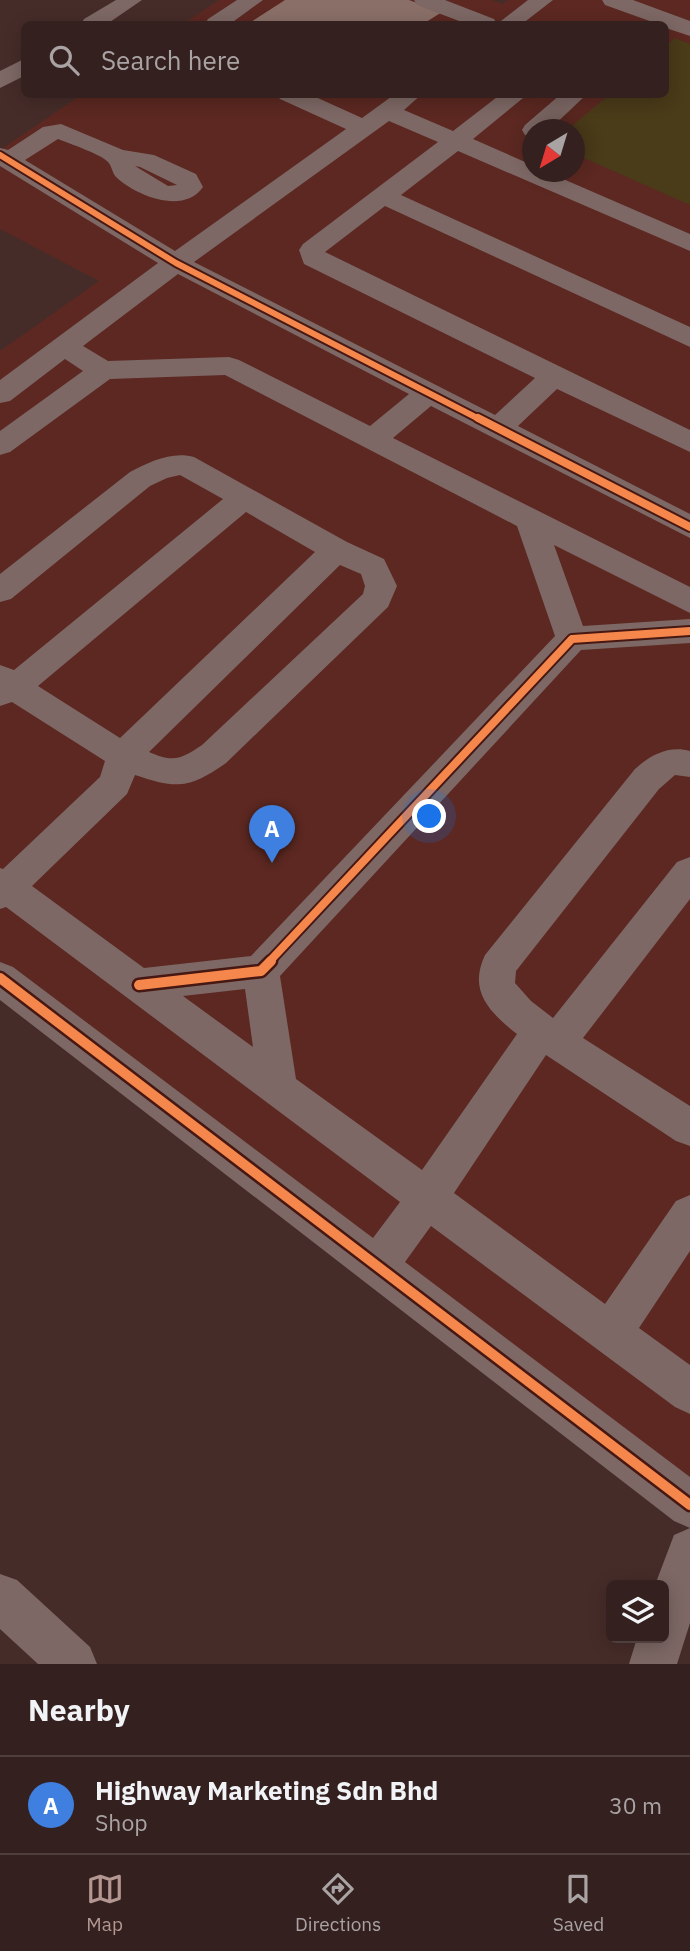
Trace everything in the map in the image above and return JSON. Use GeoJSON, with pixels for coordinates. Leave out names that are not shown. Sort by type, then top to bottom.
{"type":"FeatureCollection","features":[{"type":"Feature","properties":{"kind":"street"},"geometry":{"type":"LineString","coordinates":[[97,21],[131,0]]}},
{"type":"Feature","properties":{"kind":"street"},"geometry":{"type":"LineString","coordinates":[[221,21],[253,0]]}},
{"type":"Feature","properties":{"kind":"street"},"geometry":{"type":"LineString","coordinates":[[425,0],[514,20],[542,0]]}},
{"type":"Feature","properties":{"kind":"street"},"geometry":{"type":"LineString","coordinates":[[612,21],[628,2],[662,21]]}},
{"type":"Feature","properties":{"kind":"street"},"geometry":{"type":"LineString","coordinates":[[669,23],[690,29]]}},
{"type":"Feature","properties":{"kind":"street"},"geometry":{"type":"LineString","coordinates":[[0,81],[21,68]]}},
{"type":"Feature","properties":{"kind":"street"},"geometry":{"type":"LineString","coordinates":[[297,98],[363,128]]}},
{"type":"Feature","properties":{"kind":"street"},"geometry":{"type":"LineString","coordinates":[[0,394],[405,98]]}},
{"type":"Feature","properties":{"kind":"street"},"geometry":{"type":"LineString","coordinates":[[512,98],[312,250],[313,258],[690,442]]}},
{"type":"Feature","properties":{"kind":"street"},"geometry":{"type":"LineString","coordinates":[[546,119],[571,98]]}},
{"type":"Feature","properties":{"kind":"street"},"geometry":{"type":"LineString","coordinates":[[387,111],[690,243]]}},
{"type":"Feature","properties":{"kind":"street"},"geometry":{"type":"LineString","coordinates":[[4,158],[52,132],[61,131],[118,157]]}},
{"type":"Feature","properties":{"kind":"street"},"geometry":{"type":"LineString","coordinates":[[497,160],[522,139]]}},
{"type":"Feature","properties":{"kind":"street"},"geometry":{"type":"LineString","coordinates":[[4,158],[176,263],[690,527]]}},
{"type":"Feature","properties":{"kind":"street"},"geometry":{"type":"LineString","coordinates":[[383,196],[690,338]]}},
{"type":"Feature","properties":{"kind":"street"},"geometry":{"type":"LineString","coordinates":[[64,347],[103,370],[229,366],[690,601]]}},
{"type":"Feature","properties":{"kind":"street"},"geometry":{"type":"LineString","coordinates":[[0,445],[103,370]]}},
{"type":"Feature","properties":{"kind":"street"},"geometry":{"type":"LineString","coordinates":[[499,428],[554,376]]}},
{"type":"Feature","properties":{"kind":"street"},"geometry":{"type":"LineString","coordinates":[[373,439],[429,393]]}},
{"type":"Feature","properties":{"kind":"street"},"geometry":{"type":"LineString","coordinates":[[0,591],[140,480],[159,469],[184,464],[336,550],[373,567],[381,586],[377,599],[214,754],[187,772],[162,773],[123,756],[5,686],[244,498]]}},
{"type":"Feature","properties":{"kind":"street"},"geometry":{"type":"LineString","coordinates":[[530,520],[572,639]]}},
{"type":"Feature","properties":{"kind":"street"},"geometry":{"type":"LineString","coordinates":[[336,550],[123,756],[115,784],[2,888],[139,985],[690,1392]]}},
{"type":"Feature","properties":{"kind":"street"},"geometry":{"type":"LineString","coordinates":[[139,985],[261,971],[572,639],[690,631]]}},
{"type":"Feature","properties":{"kind":"street"},"geometry":{"type":"LineString","coordinates":[[690,764],[673,761],[661,766],[647,779],[498,966],[496,988],[518,1013],[549,1036],[690,1128]]}},
{"type":"Feature","properties":{"kind":"street"},"geometry":{"type":"LineString","coordinates":[[377,1266],[549,1036],[690,872]]}},
{"type":"Feature","properties":{"kind":"street"},"geometry":{"type":"LineString","coordinates":[[261,971],[278,1087]]}},
{"type":"Feature","properties":{"kind":"street"},"geometry":{"type":"LineString","coordinates":[[0,978],[690,1505]]}},
{"type":"Feature","properties":{"kind":"street"},"geometry":{"type":"LineString","coordinates":[[611,1333],[690,1214]]}},
{"type":"Feature","properties":{"kind":"street"},"geometry":{"type":"LineString","coordinates":[[669,1615],[690,1551]]}},
{"type":"Feature","properties":{"kind":"street"},"geometry":{"type":"LineString","coordinates":[[3,1607],[73,1664]]}},
{"type":"Feature","properties":{"kind":"street"},"geometry":{"type":"LineString","coordinates":[[653,1664],[659,1643]]}},
{"type":"Feature","properties":{"kind":"shaded area"},"geometry":{"type":"Polygon","coordinates":[[[219,0],[492,0],[502,4],[508,0],[690,0],[690,1484],[0,987],[0,351],[99,281],[0,229],[0,150],[77,98],[669,98],[669,21],[188,21],[219,0]]]}},
{"type":"Feature","properties":{"kind":"shaded area"},"geometry":{"type":"Polygon","coordinates":[[[675,38],[690,44],[690,205],[585,158],[585,119],[580,119],[605,98],[669,98],[669,43],[675,38]]]}},
{"type":"Feature","properties":{"kind":"building"},"geometry":{"type":"Polygon","coordinates":[[[285,0],[409,0],[442,12],[428,21],[253,21],[285,0]]]}},
{"type":"Feature","properties":{"kind":"cycle path"},"geometry":{"type":"LineString","coordinates":[[0,155],[176,263],[690,527]]}},
{"type":"Feature","properties":{"kind":"cycle path"},"geometry":{"type":"LineString","coordinates":[[139,985],[261,971],[572,639],[690,631]]}},
{"type":"Feature","properties":{"kind":"cycle path"},"geometry":{"type":"LineString","coordinates":[[0,978],[690,1505]]}},
{"type":"Feature","properties":{"kind":"place","name":"Highway Marketing Sdn Bhd"},"geometry":{"type":"Point","coordinates":[272,863]}}]}
